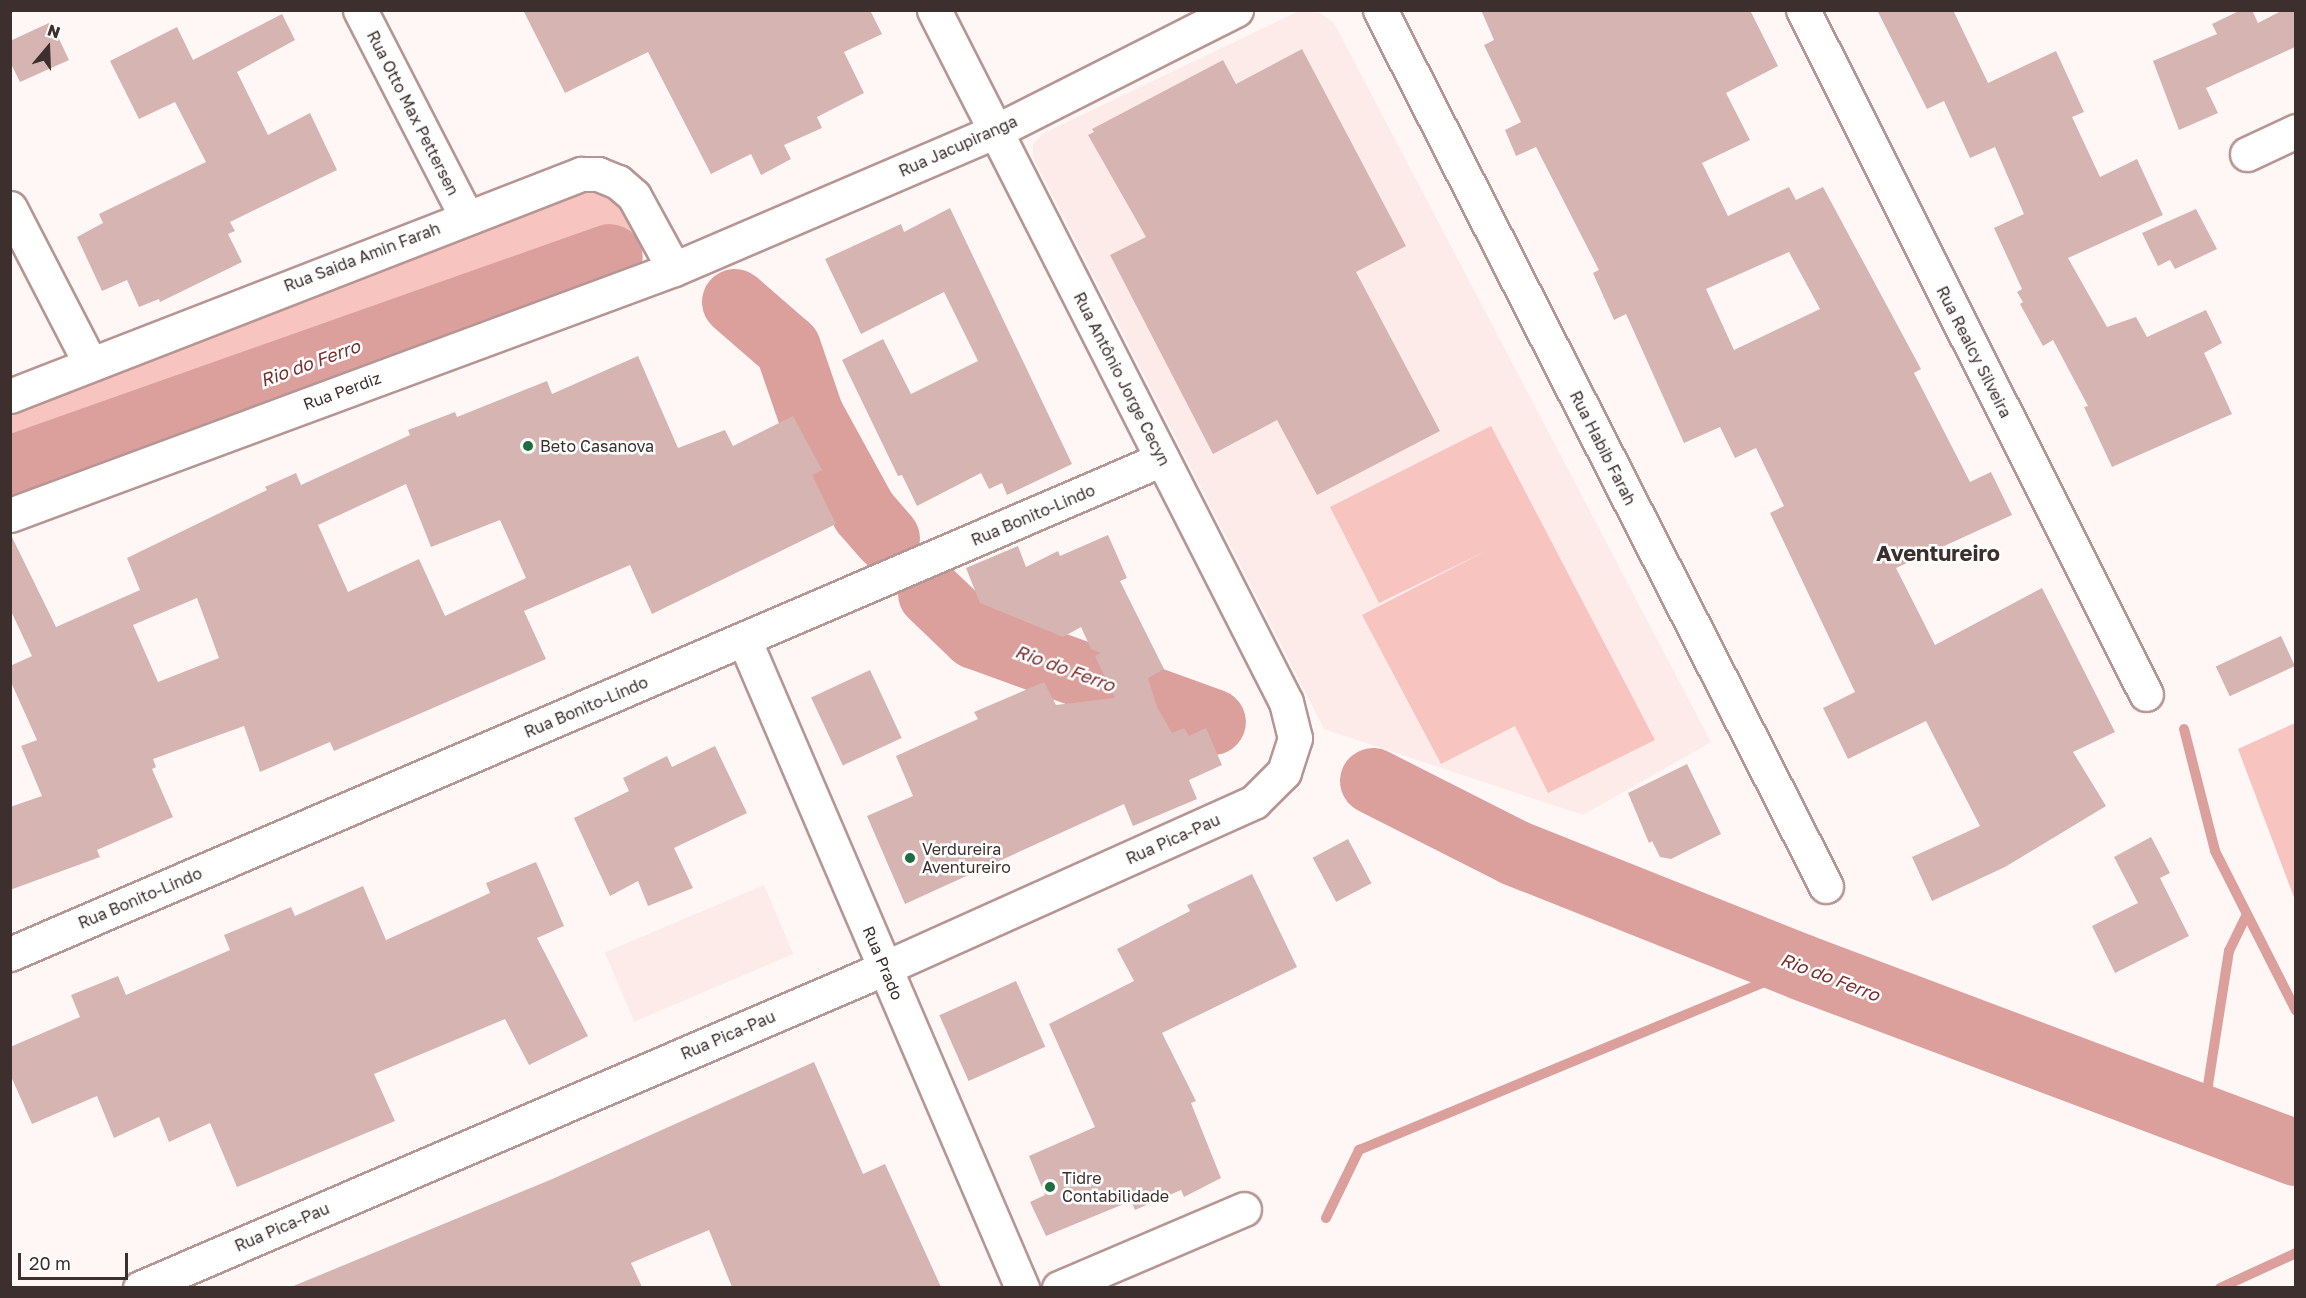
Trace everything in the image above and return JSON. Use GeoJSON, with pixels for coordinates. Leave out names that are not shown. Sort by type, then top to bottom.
{"type":"FeatureCollection","features":[{"type":"Feature","properties":{"kind":"street","name":"Rua Otto Max Pettersen"},"geometry":{"type":"LineString","coordinates":[[360,10],[466,216]]}},
{"type":"Feature","properties":{"kind":"street","name":"Rua Antônio Jorge Cecyn"},"geometry":{"type":"LineString","coordinates":[[934,10],[1286,702],[1293,720],[1294,752]]}},
{"type":"Feature","properties":{"kind":"street","name":"Rua Jacupiranga"},"geometry":{"type":"LineString","coordinates":[[674,269],[996,131],[1236,10]]}},
{"type":"Feature","properties":{"kind":"street","name":"Rua Habib Farah"},"geometry":{"type":"LineString","coordinates":[[1380,10],[1826,886]]}},
{"type":"Feature","properties":{"kind":"street","name":"Rua Realcy Silveira"},"geometry":{"type":"LineString","coordinates":[[1803,10],[2146,694]]}},
{"type":"Feature","properties":{"kind":"street"},"geometry":{"type":"LineString","coordinates":[[2247,154],[2295,130]]}},
{"type":"Feature","properties":{"kind":"street","name":"Rua Saida Amin Farah"},"geometry":{"type":"LineString","coordinates":[[10,396],[560,179],[598,174],[618,182],[634,196],[674,269]]}},
{"type":"Feature","properties":{"kind":"street"},"geometry":{"type":"LineString","coordinates":[[10,208],[90,363]]}},
{"type":"Feature","properties":{"kind":"street","name":"Rua Perdiz"},"geometry":{"type":"LineString","coordinates":[[10,515],[674,269]]}},
{"type":"Feature","properties":{"kind":"street","name":"Rua Bonito-Lindo"},"geometry":{"type":"LineString","coordinates":[[10,954],[1162,459]]}},
{"type":"Feature","properties":{"kind":"street","name":"Rua Prado"},"geometry":{"type":"LineString","coordinates":[[744,639],[1022,1287]]}},
{"type":"Feature","properties":{"kind":"street","name":"Rua Pica-Pau"},"geometry":{"type":"LineString","coordinates":[[140,1287],[885,968],[1254,802],[1284,772],[1294,752]]}},
{"type":"Feature","properties":{"kind":"street"},"geometry":{"type":"LineString","coordinates":[[1059,1287],[1244,1209]]}},
{"type":"Feature","properties":{"kind":"shaded area"},"geometry":{"type":"Polygon","coordinates":[[[1299,11],[1320,13],[1334,23],[1711,742],[1583,815],[1324,729],[1033,157],[1033,144],[1044,133],[1299,11]]]}},
{"type":"Feature","properties":{"kind":"shaded area"},"geometry":{"type":"Polygon","coordinates":[[[585,187],[616,197],[639,239],[631,255],[11,493],[11,413],[585,187]]]}},
{"type":"Feature","properties":{"kind":"shaded area"},"geometry":{"type":"Polygon","coordinates":[[[1491,426],[1655,740],[1548,793],[1515,726],[1441,764],[1362,615],[1486,551],[1379,603],[1330,507],[1491,426]]]}},
{"type":"Feature","properties":{"kind":"shaded area"},"geometry":{"type":"Polygon","coordinates":[[[2295,723],[2295,900],[2238,749],[2295,723]]]}},
{"type":"Feature","properties":{"kind":"shaded area"},"geometry":{"type":"Polygon","coordinates":[[[764,885],[793,954],[634,1022],[605,953],[764,885]]]}},
{"type":"Feature","properties":{"kind":"building"},"geometry":{"type":"Polygon","coordinates":[[[523,10],[870,10],[882,34],[844,52],[864,93],[817,117],[822,128],[784,145],[791,159],[761,175],[751,154],[711,174],[648,52],[565,93],[523,10]]]}},
{"type":"Feature","properties":{"kind":"building"},"geometry":{"type":"Polygon","coordinates":[[[1481,10],[1750,10],[1778,66],[1726,93],[1750,140],[1702,163],[1728,216],[1789,187],[1796,200],[1823,187],[1921,369],[1914,373],[1970,482],[1991,472],[2012,515],[1896,568],[1935,645],[2042,588],[2115,732],[2073,752],[2106,806],[2005,867],[1932,901],[1912,857],[1980,826],[1926,721],[1848,759],[1823,708],[1855,692],[1770,513],[1784,506],[1756,448],[1735,458],[1720,427],[1684,443],[1626,314],[1614,320],[1593,273],[1599,270],[1536,147],[1516,156],[1505,130],[1521,122],[1484,45],[1494,40],[1481,10]],[[1789,252],[1706,289],[1734,350],[1820,309],[1789,252]]]}},
{"type":"Feature","properties":{"kind":"building"},"geometry":{"type":"Polygon","coordinates":[[[1877,10],[1953,10],[1988,83],[2056,51],[2084,112],[2072,117],[2100,177],[2137,159],[2163,215],[2068,258],[2107,327],[2136,317],[2147,337],[2206,310],[2222,343],[2204,353],[2232,414],[2112,467],[2084,407],[2088,406],[2053,340],[2043,346],[2020,304],[2023,302],[2017,292],[2022,289],[1994,228],[2024,214],[1995,147],[1970,158],[1944,101],[1927,109],[1877,10]]]}},
{"type":"Feature","properties":{"kind":"building"},"geometry":{"type":"Polygon","coordinates":[[[2241,10],[2252,10],[2258,23],[2283,10],[2295,10],[2295,47],[2206,88],[2218,113],[2179,130],[2153,61],[2217,34],[2212,24],[2241,10]]]}},
{"type":"Feature","properties":{"kind":"building"},"geometry":{"type":"Polygon","coordinates":[[[282,14],[295,40],[237,72],[268,135],[310,113],[337,170],[230,222],[235,231],[228,234],[242,262],[160,302],[159,299],[139,307],[127,280],[102,291],[77,237],[103,223],[99,214],[206,162],[175,102],[139,119],[110,61],[177,27],[193,60],[282,14]]]}},
{"type":"Feature","properties":{"kind":"building"},"geometry":{"type":"Polygon","coordinates":[[[51,22],[69,60],[20,82],[10,62],[10,41],[51,22]]]}},
{"type":"Feature","properties":{"kind":"building"},"geometry":{"type":"Polygon","coordinates":[[[1302,49],[1406,246],[1356,272],[1440,431],[1317,495],[1277,420],[1213,454],[1110,255],[1146,237],[1088,135],[1094,132],[1092,129],[1223,60],[1236,84],[1302,49]]]}},
{"type":"Feature","properties":{"kind":"building"},"geometry":{"type":"Polygon","coordinates":[[[950,208],[1072,464],[1007,495],[1002,483],[989,489],[981,473],[917,506],[902,475],[898,476],[842,360],[883,339],[911,394],[978,361],[944,292],[861,334],[825,259],[901,224],[904,232],[950,208]]]}},
{"type":"Feature","properties":{"kind":"building"},"geometry":{"type":"Polygon","coordinates":[[[2196,209],[2217,249],[2175,269],[2170,260],[2158,266],[2142,233],[2196,209]]]}},
{"type":"Feature","properties":{"kind":"building"},"geometry":{"type":"Polygon","coordinates":[[[638,356],[678,448],[725,430],[733,446],[793,416],[822,470],[812,475],[836,524],[652,614],[630,565],[524,611],[546,659],[334,751],[330,742],[260,772],[244,726],[153,759],[156,767],[152,769],[173,817],[97,850],[100,857],[10,890],[10,807],[42,796],[21,746],[37,740],[10,680],[10,666],[32,656],[10,609],[10,533],[56,627],[140,590],[127,558],[267,490],[265,487],[296,473],[301,485],[410,435],[408,430],[455,412],[457,417],[547,381],[552,394],[638,356]],[[406,484],[318,525],[348,592],[419,559],[445,616],[526,578],[500,520],[431,547],[406,484]],[[197,598],[133,625],[158,682],[219,658],[197,598]]]}},
{"type":"Feature","properties":{"kind":"building"},"geometry":{"type":"Polygon","coordinates":[[[1108,535],[1127,578],[1120,581],[1164,669],[1148,678],[1157,707],[1172,733],[1184,728],[1189,736],[1206,728],[1222,765],[1189,780],[1197,799],[1133,826],[1124,804],[905,904],[867,816],[913,796],[896,756],[978,719],[974,712],[1044,682],[1056,705],[1115,698],[1095,656],[1101,653],[1091,649],[1081,627],[1063,637],[980,603],[966,568],[1018,546],[1026,567],[1058,551],[1060,556],[1108,535]]]}},
{"type":"Feature","properties":{"kind":"building"},"geometry":{"type":"Polygon","coordinates":[[[2281,636],[2295,666],[2230,696],[2216,666],[2281,636]]]}},
{"type":"Feature","properties":{"kind":"building"},"geometry":{"type":"Polygon","coordinates":[[[870,670],[902,738],[843,765],[811,697],[870,670]]]}},
{"type":"Feature","properties":{"kind":"building"},"geometry":{"type":"Polygon","coordinates":[[[715,746],[747,813],[674,848],[693,888],[648,906],[638,881],[610,896],[574,818],[629,791],[623,778],[667,756],[672,767],[715,746]]]}},
{"type":"Feature","properties":{"kind":"building"},"geometry":{"type":"Polygon","coordinates":[[[1687,764],[1721,834],[1671,859],[1660,857],[1652,841],[1649,843],[1628,793],[1687,764]]]}},
{"type":"Feature","properties":{"kind":"building"},"geometry":{"type":"Polygon","coordinates":[[[2151,837],[2170,873],[2160,878],[2189,936],[2115,973],[2092,926],[2138,903],[2114,857],[2151,837]]]}},
{"type":"Feature","properties":{"kind":"building"},"geometry":{"type":"Polygon","coordinates":[[[1348,839],[1371,883],[1336,902],[1313,858],[1348,839]]]}},
{"type":"Feature","properties":{"kind":"building"},"geometry":{"type":"Polygon","coordinates":[[[536,862],[564,926],[537,938],[588,1036],[529,1065],[505,1019],[374,1074],[395,1121],[237,1187],[210,1123],[169,1142],[159,1117],[114,1138],[97,1096],[32,1124],[10,1074],[10,1047],[80,1017],[71,995],[118,976],[126,995],[230,950],[224,935],[291,907],[295,916],[363,886],[386,940],[490,893],[486,883],[536,862]]]}},
{"type":"Feature","properties":{"kind":"building"},"geometry":{"type":"Polygon","coordinates":[[[1252,874],[1297,967],[1162,1033],[1196,1101],[1191,1103],[1221,1178],[1184,1197],[1181,1190],[1135,1210],[1131,1201],[1046,1236],[1030,1202],[1045,1195],[1029,1156],[1095,1127],[1049,1024],[1134,981],[1117,949],[1190,911],[1187,905],[1252,874]]]}},
{"type":"Feature","properties":{"kind":"building"},"geometry":{"type":"Polygon","coordinates":[[[1016,981],[1045,1047],[969,1081],[939,1015],[1016,981]]]}},
{"type":"Feature","properties":{"kind":"building"},"geometry":{"type":"Polygon","coordinates":[[[814,1062],[863,1174],[885,1164],[941,1287],[732,1287],[709,1230],[631,1263],[642,1287],[291,1287],[550,1180],[814,1062]]]}},
{"type":"Feature","properties":{"kind":"waterway","name":"Rio do Ferro"},"geometry":{"type":"LineString","coordinates":[[10,469],[610,257]]}},
{"type":"Feature","properties":{"kind":"waterway","name":"Rio do Ferro"},"geometry":{"type":"LineString","coordinates":[[735,302],[788,348],[811,415],[864,512],[887,538]]}},
{"type":"Feature","properties":{"kind":"waterway","name":"Rio do Ferro"},"geometry":{"type":"LineString","coordinates":[[931,594],[975,636],[1213,722]]}},
{"type":"Feature","properties":{"kind":"waterway"},"geometry":{"type":"LineString","coordinates":[[2184,729],[2215,851],[2296,1011]]}},
{"type":"Feature","properties":{"kind":"waterway","name":"Rio do Ferro"},"geometry":{"type":"LineString","coordinates":[[1373,781],[1515,853],[1801,967],[2296,1153]]}},
{"type":"Feature","properties":{"kind":"waterway"},"geometry":{"type":"LineString","coordinates":[[2197,1116],[2208,1085],[2229,951],[2246,916]]}},
{"type":"Feature","properties":{"kind":"waterway"},"geometry":{"type":"LineString","coordinates":[[1326,1218],[1359,1150],[1801,967]]}},
{"type":"Feature","properties":{"kind":"waterway"},"geometry":{"type":"LineString","coordinates":[[2220,1288],[2296,1253]]}},
{"type":"Feature","properties":{"kind":"place","name":"Beto Casanova"},"geometry":{"type":"Point","coordinates":[528,446]}},
{"type":"Feature","properties":{"kind":"place","name":"Verdureira Aventureiro"},"geometry":{"type":"Point","coordinates":[910,858]}},
{"type":"Feature","properties":{"kind":"place","name":"Tidre Contabilidade"},"geometry":{"type":"Point","coordinates":[1050,1187]}},
{"type":"Feature","properties":{"kind":"district","name":"Aventureiro"},"geometry":{"type":"Point","coordinates":[1938,553]}}]}
